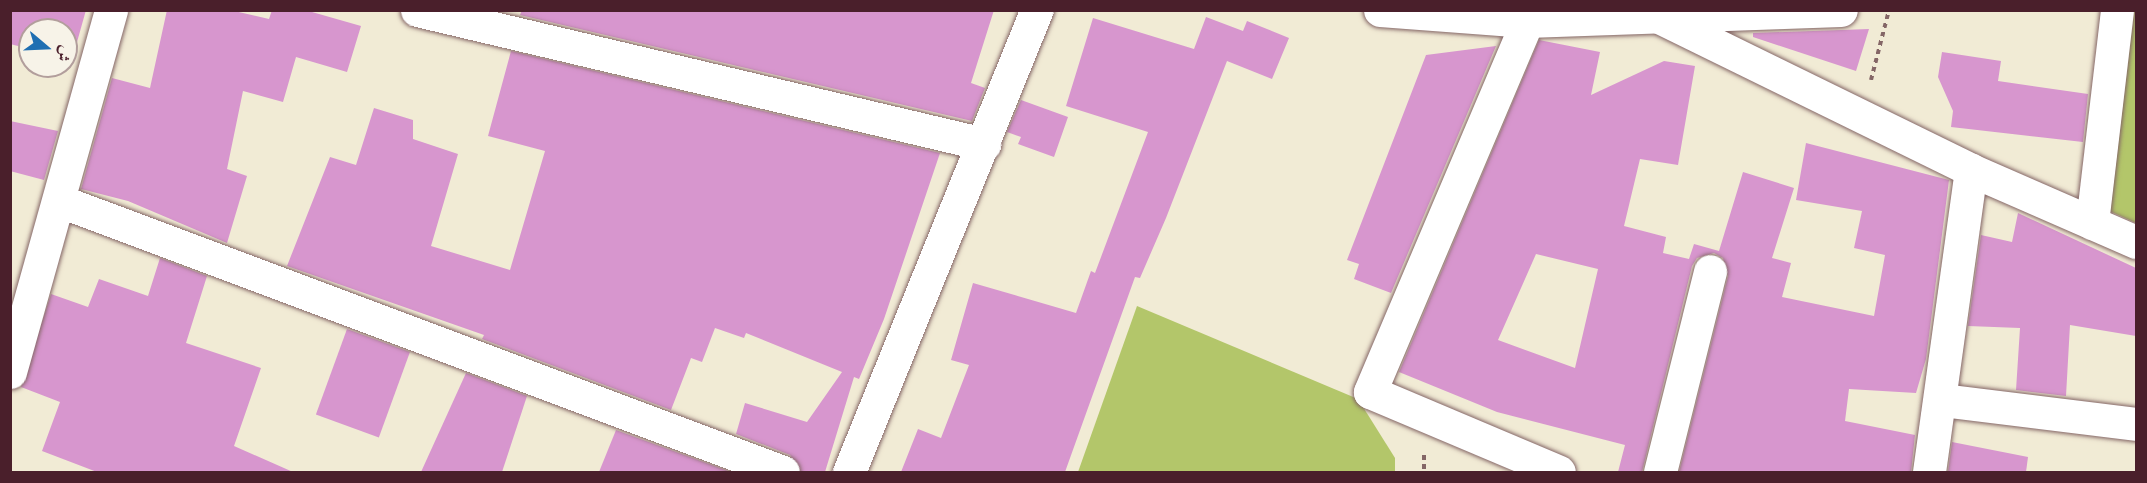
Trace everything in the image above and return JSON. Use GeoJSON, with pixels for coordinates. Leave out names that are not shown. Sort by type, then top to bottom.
{"type":"FeatureCollection","features":[{"type":"Feature","properties":{"kind":"street"},"geometry":{"type":"LineString","coordinates":[[10,372],[60,201],[111,10]]}},
{"type":"Feature","properties":{"kind":"street"},"geometry":{"type":"LineString","coordinates":[[417,10],[984,144]]}},
{"type":"Feature","properties":{"kind":"street"},"geometry":{"type":"LineString","coordinates":[[849,472],[1037,10]]}},
{"type":"Feature","properties":{"kind":"street"},"geometry":{"type":"LineString","coordinates":[[1380,10],[1529,16],[1659,17],[1840,10]]}},
{"type":"Feature","properties":{"kind":"street"},"geometry":{"type":"LineString","coordinates":[[2092,223],[2117,10]]}},
{"type":"Feature","properties":{"kind":"street"},"geometry":{"type":"LineString","coordinates":[[1529,16],[1370,392],[1559,472]]}},
{"type":"Feature","properties":{"kind":"street"},"geometry":{"type":"LineString","coordinates":[[1659,17],[1971,170],[2136,242]]}},
{"type":"Feature","properties":{"kind":"street"},"geometry":{"type":"LineString","coordinates":[[1929,472],[1941,400],[1948,309],[1971,170]]}},
{"type":"Feature","properties":{"kind":"street"},"geometry":{"type":"LineString","coordinates":[[60,201],[783,472]]}},
{"type":"Feature","properties":{"kind":"street"},"geometry":{"type":"LineString","coordinates":[[1660,472],[1710,271]]}},
{"type":"Feature","properties":{"kind":"street"},"geometry":{"type":"LineString","coordinates":[[1941,400],[2136,424]]}},
{"type":"Feature","properties":{"kind":"path"},"geometry":{"type":"LineString","coordinates":[[1862,116],[1889,10]]}},
{"type":"Feature","properties":{"kind":"green space"},"geometry":{"type":"Polygon","coordinates":[[[2131,11],[2136,11],[2136,223],[2105,209],[2131,11]]]}},
{"type":"Feature","properties":{"kind":"green space"},"geometry":{"type":"Polygon","coordinates":[[[1137,306],[1358,399],[1395,458],[1395,472],[1078,472],[1137,306]]]}},
{"type":"Feature","properties":{"kind":"building"},"geometry":{"type":"Polygon","coordinates":[[[10,10],[86,10],[78,39],[78,18],[18,18],[18,46],[10,44],[10,10]]]}},
{"type":"Feature","properties":{"kind":"building"},"geometry":{"type":"Polygon","coordinates":[[[167,10],[230,10],[269,19],[272,10],[305,10],[361,26],[347,72],[296,57],[283,102],[243,91],[227,169],[247,176],[227,243],[128,201],[81,189],[112,78],[150,88],[167,10]]]}},
{"type":"Feature","properties":{"kind":"building"},"geometry":{"type":"Polygon","coordinates":[[[522,10],[994,10],[971,83],[985,88],[972,121],[520,15],[522,10]]]}},
{"type":"Feature","properties":{"kind":"building"},"geometry":{"type":"Polygon","coordinates":[[[1206,17],[1243,31],[1247,21],[1289,38],[1272,79],[1227,61],[1166,218],[1140,278],[1135,277],[1065,472],[901,472],[918,429],[941,438],[969,365],[951,360],[973,283],[1076,313],[1091,271],[1095,273],[1148,132],[1066,106],[1093,18],[1194,49],[1206,17]]]}},
{"type":"Feature","properties":{"kind":"building"},"geometry":{"type":"Polygon","coordinates":[[[1869,29],[1856,71],[1753,37],[1753,33],[1869,29]]]}},
{"type":"Feature","properties":{"kind":"building"},"geometry":{"type":"Polygon","coordinates":[[[1539,40],[1600,52],[1591,95],[1664,61],[1695,66],[1678,165],[1640,159],[1624,226],[1666,237],[1663,253],[1689,259],[1694,244],[1719,251],[1743,172],[1794,188],[1772,258],[1791,263],[1782,297],[1874,316],[1885,255],[1854,248],[1862,211],[1796,200],[1806,143],[1949,180],[1926,359],[1916,393],[1849,389],[1845,421],[1915,435],[1911,472],[1679,472],[1728,276],[1723,258],[1714,253],[1697,258],[1692,266],[1642,472],[1618,472],[1625,445],[1497,412],[1399,372],[1539,40]],[[1536,254],[1498,340],[1575,368],[1598,269],[1536,254]]]}},
{"type":"Feature","properties":{"kind":"building"},"geometry":{"type":"Polygon","coordinates":[[[1496,46],[1391,293],[1354,279],[1359,264],[1347,260],[1426,55],[1496,46]]]}},
{"type":"Feature","properties":{"kind":"building"},"geometry":{"type":"Polygon","coordinates":[[[511,51],[940,153],[884,319],[859,379],[854,377],[825,472],[801,472],[790,455],[736,434],[745,403],[807,422],[842,372],[746,333],[744,338],[715,328],[702,362],[691,358],[671,410],[482,339],[484,335],[287,266],[330,157],[356,165],[374,108],[413,120],[413,139],[458,154],[431,246],[510,270],[545,151],[488,136],[511,51]]]}},
{"type":"Feature","properties":{"kind":"building"},"geometry":{"type":"Polygon","coordinates":[[[1942,52],[2001,61],[1998,81],[2088,94],[2083,142],[1951,127],[1953,111],[1938,77],[1942,52]]]}},
{"type":"Feature","properties":{"kind":"building"},"geometry":{"type":"Polygon","coordinates":[[[1021,100],[1068,117],[1054,157],[1018,144],[1021,137],[1007,132],[1021,100]]]}},
{"type":"Feature","properties":{"kind":"building"},"geometry":{"type":"Polygon","coordinates":[[[10,121],[58,131],[44,180],[10,171],[10,121]]]}},
{"type":"Feature","properties":{"kind":"building"},"geometry":{"type":"Polygon","coordinates":[[[2018,213],[2136,268],[2136,336],[2070,325],[2066,396],[2016,390],[2020,328],[1968,326],[1981,235],[2012,242],[2018,213]]]}},
{"type":"Feature","properties":{"kind":"building"},"geometry":{"type":"Polygon","coordinates":[[[160,258],[207,276],[186,343],[261,368],[234,446],[293,472],[97,472],[42,451],[60,402],[21,387],[51,294],[88,307],[99,279],[148,296],[160,258]]]}},
{"type":"Feature","properties":{"kind":"building"},"geometry":{"type":"Polygon","coordinates":[[[347,329],[410,352],[379,437],[316,415],[347,329]]]}},
{"type":"Feature","properties":{"kind":"building"},"geometry":{"type":"Polygon","coordinates":[[[466,373],[527,396],[502,472],[421,472],[466,373]]]}},
{"type":"Feature","properties":{"kind":"building"},"geometry":{"type":"Polygon","coordinates":[[[616,430],[731,472],[599,472],[616,430]]]}},
{"type":"Feature","properties":{"kind":"building"},"geometry":{"type":"Polygon","coordinates":[[[1952,442],[2028,457],[2026,472],[1948,472],[1952,442]]]}}]}
